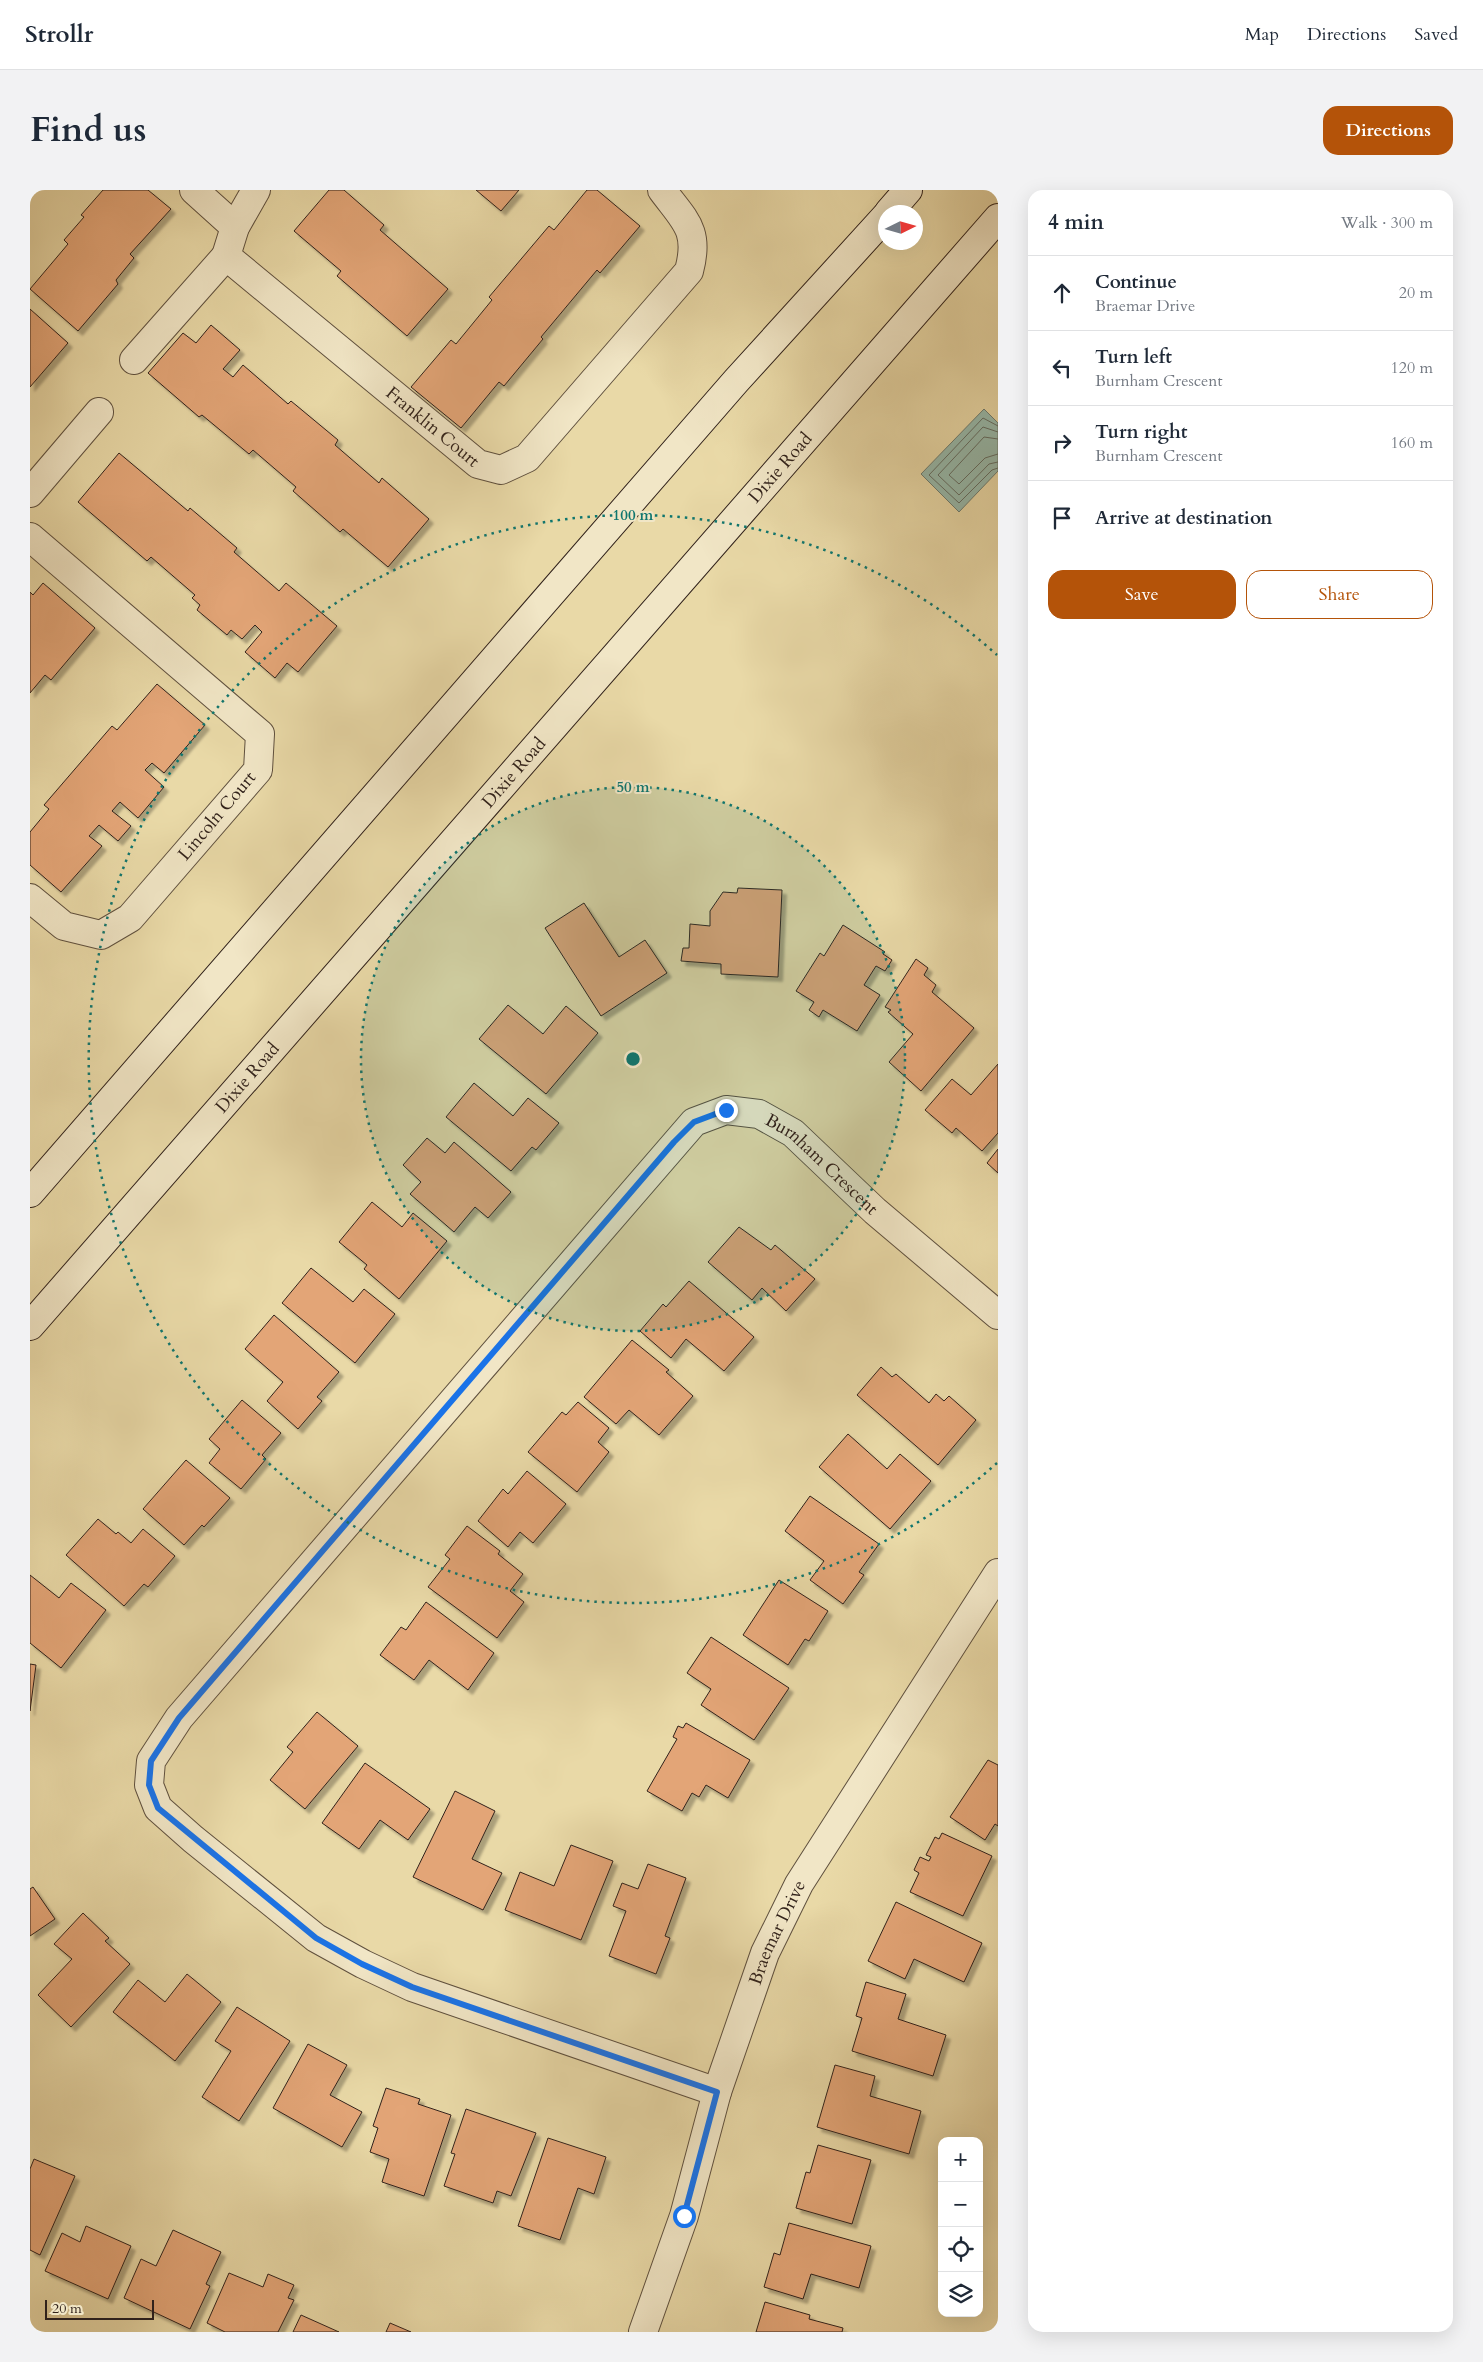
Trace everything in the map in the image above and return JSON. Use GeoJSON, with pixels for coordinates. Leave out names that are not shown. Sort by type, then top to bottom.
{"type":"FeatureCollection","features":[{"type":"Feature","properties":{"kind":"street"},"geometry":{"type":"LineString","coordinates":[[194,190],[235,227]]}},
{"type":"Feature","properties":{"kind":"street"},"geometry":{"type":"LineString","coordinates":[[134,360],[226,256],[235,227],[256,190]]}},
{"type":"Feature","properties":{"kind":"street","name":"Franklin Court"},"geometry":{"type":"LineString","coordinates":[[226,256],[478,464],[501,470],[527,458],[689,271],[694,251],[691,229],[662,190]]}},
{"type":"Feature","properties":{"kind":"street"},"geometry":{"type":"LineString","coordinates":[[895,205],[908,190]]}},
{"type":"Feature","properties":{"kind":"street","name":"Dixie Road"},"geometry":{"type":"LineString","coordinates":[[30,1326],[998,218]]}},
{"type":"Feature","properties":{"kind":"street"},"geometry":{"type":"LineString","coordinates":[[30,1193],[736,381],[878,225]]}},
{"type":"Feature","properties":{"kind":"street"},"geometry":{"type":"LineString","coordinates":[[30,493],[99,412]]}},
{"type":"Feature","properties":{"kind":"street","name":"Lincoln Court"},"geometry":{"type":"LineString","coordinates":[[30,537],[260,734],[258,770],[130,918],[101,935],[64,926],[30,898]]}},
{"type":"Feature","properties":{"kind":"street","name":"Burnham Crescent"},"geometry":{"type":"LineString","coordinates":[[717,2092],[412,1987],[362,1964],[316,1938],[158,1808],[149,1785],[151,1761],[179,1718],[694,1122],[726,1110],[759,1114],[793,1133],[876,1211],[998,1315]]}},
{"type":"Feature","properties":{"kind":"street","name":"Braemar Drive"},"geometry":{"type":"LineString","coordinates":[[643,2332],[684,2216],[717,2092],[765,1953],[799,1884],[998,1573]]}},
{"type":"Feature","properties":{"kind":"water"},"geometry":{"type":"Polygon","coordinates":[[[984,409],[998,423],[998,471],[959,512],[921,474],[984,409]]]}},
{"type":"Feature","properties":{"kind":"building"},"geometry":{"type":"Polygon","coordinates":[[[103,190],[148,190],[171,209],[130,254],[134,258],[116,280],[118,284],[78,331],[30,289],[68,244],[64,240],[84,217],[81,215],[103,190]]]}},
{"type":"Feature","properties":{"kind":"building"},"geometry":{"type":"Polygon","coordinates":[[[329,190],[344,190],[384,225],[380,230],[448,289],[407,336],[337,276],[341,271],[294,231],[329,190]]]}},
{"type":"Feature","properties":{"kind":"building"},"geometry":{"type":"Polygon","coordinates":[[[476,190],[519,190],[501,211],[476,190]]]}},
{"type":"Feature","properties":{"kind":"building"},"geometry":{"type":"Polygon","coordinates":[[[587,190],[597,190],[640,226],[600,273],[597,270],[541,337],[543,339],[504,386],[499,382],[461,428],[411,387],[451,340],[456,344],[492,300],[489,297],[549,226],[554,230],[587,190]]]}},
{"type":"Feature","properties":{"kind":"building"},"geometry":{"type":"Polygon","coordinates":[[[30,309],[68,343],[30,387],[30,309]]]}},
{"type":"Feature","properties":{"kind":"building"},"geometry":{"type":"Polygon","coordinates":[[[211,325],[240,350],[223,369],[233,377],[243,365],[288,404],[291,401],[338,440],[335,445],[379,483],[382,478],[429,519],[388,567],[343,529],[340,532],[293,491],[296,487],[253,450],[249,454],[202,415],[199,417],[148,373],[183,333],[196,343],[211,325]]]}},
{"type":"Feature","properties":{"kind":"building"},"geometry":{"type":"Polygon","coordinates":[[[119,453],[188,511],[190,508],[237,548],[234,552],[279,591],[286,583],[337,626],[298,672],[287,663],[275,678],[245,652],[262,632],[255,625],[242,639],[231,630],[227,635],[197,610],[200,605],[192,598],[195,595],[151,557],[147,561],[78,502],[119,453]]]}},
{"type":"Feature","properties":{"kind":"building"},"geometry":{"type":"Polygon","coordinates":[[[43,583],[95,628],[51,680],[45,675],[30,693],[30,592],[33,595],[43,583]]]}},
{"type":"Feature","properties":{"kind":"building"},"geometry":{"type":"Polygon","coordinates":[[[157,684],[205,725],[164,773],[152,763],[145,770],[164,787],[138,818],[120,802],[112,811],[131,826],[118,841],[99,825],[89,836],[102,846],[61,892],[30,865],[30,832],[49,809],[44,805],[112,726],[117,730],[157,684]]]}},
{"type":"Feature","properties":{"kind":"building"},"geometry":{"type":"Polygon","coordinates":[[[738,888],[782,890],[778,977],[721,974],[721,964],[681,961],[683,948],[689,948],[690,924],[710,926],[710,911],[723,892],[737,893],[738,888]]]}},
{"type":"Feature","properties":{"kind":"building"},"geometry":{"type":"Polygon","coordinates":[[[584,903],[619,957],[645,940],[667,973],[601,1016],[545,928],[584,903]]]}},
{"type":"Feature","properties":{"kind":"building"},"geometry":{"type":"Polygon","coordinates":[[[843,925],[885,952],[883,954],[892,960],[885,971],[876,966],[864,985],[880,995],[857,1031],[823,1010],[819,1017],[809,1010],[814,1002],[796,991],[820,953],[824,956],[843,925]]]}},
{"type":"Feature","properties":{"kind":"building"},"geometry":{"type":"Polygon","coordinates":[[[916,959],[928,968],[924,975],[936,985],[932,992],[974,1028],[921,1091],[889,1062],[913,1034],[888,1012],[891,1010],[885,1007],[916,959]]]}},
{"type":"Feature","properties":{"kind":"building"},"geometry":{"type":"Polygon","coordinates":[[[508,1005],[543,1034],[566,1006],[598,1033],[546,1094],[479,1039],[508,1005]]]}},
{"type":"Feature","properties":{"kind":"building"},"geometry":{"type":"Polygon","coordinates":[[[998,1064],[998,1133],[982,1151],[956,1128],[952,1133],[925,1110],[952,1079],[971,1095],[998,1064]]]}},
{"type":"Feature","properties":{"kind":"building"},"geometry":{"type":"Polygon","coordinates":[[[474,1083],[513,1116],[528,1098],[559,1123],[536,1150],[532,1147],[511,1171],[446,1117],[474,1083]]]}},
{"type":"Feature","properties":{"kind":"building"},"geometry":{"type":"Polygon","coordinates":[[[427,1138],[445,1153],[454,1142],[511,1192],[488,1218],[475,1207],[454,1232],[410,1194],[421,1182],[403,1165],[427,1138]]]}},
{"type":"Feature","properties":{"kind":"building"},"geometry":{"type":"Polygon","coordinates":[[[998,1149],[998,1173],[987,1163],[998,1149]]]}},
{"type":"Feature","properties":{"kind":"building"},"geometry":{"type":"Polygon","coordinates":[[[372,1202],[402,1227],[413,1213],[447,1241],[399,1299],[364,1269],[367,1265],[339,1242],[372,1202]]]}},
{"type":"Feature","properties":{"kind":"building"},"geometry":{"type":"Polygon","coordinates":[[[739,1227],[771,1250],[775,1245],[815,1279],[786,1311],[762,1288],[752,1300],[708,1262],[739,1227]]]}},
{"type":"Feature","properties":{"kind":"building"},"geometry":{"type":"Polygon","coordinates":[[[311,1268],[353,1302],[364,1289],[395,1314],[355,1363],[282,1303],[311,1268]]]}},
{"type":"Feature","properties":{"kind":"building"},"geometry":{"type":"Polygon","coordinates":[[[689,1281],[754,1337],[724,1371],[686,1339],[671,1358],[640,1331],[663,1304],[666,1307],[689,1281]]]}},
{"type":"Feature","properties":{"kind":"building"},"geometry":{"type":"Polygon","coordinates":[[[274,1315],[339,1372],[317,1397],[322,1401],[298,1429],[267,1401],[283,1382],[245,1349],[274,1315]]]}},
{"type":"Feature","properties":{"kind":"building"},"geometry":{"type":"Polygon","coordinates":[[[632,1340],[669,1370],[666,1372],[693,1396],[659,1435],[629,1410],[616,1424],[584,1397],[632,1340]]]}},
{"type":"Feature","properties":{"kind":"building"},"geometry":{"type":"Polygon","coordinates":[[[881,1367],[892,1377],[896,1374],[929,1403],[936,1394],[944,1401],[949,1396],[976,1420],[938,1465],[857,1395],[881,1367]]]}},
{"type":"Feature","properties":{"kind":"building"},"geometry":{"type":"Polygon","coordinates":[[[242,1400],[281,1433],[262,1455],[266,1459],[241,1489],[209,1463],[220,1449],[209,1439],[242,1400]]]}},
{"type":"Feature","properties":{"kind":"building"},"geometry":{"type":"Polygon","coordinates":[[[578,1402],[609,1428],[598,1442],[609,1452],[577,1492],[528,1452],[562,1412],[566,1415],[578,1402]]]}},
{"type":"Feature","properties":{"kind":"building"},"geometry":{"type":"Polygon","coordinates":[[[848,1434],[887,1469],[900,1454],[931,1481],[890,1529],[819,1467],[848,1434]]]}},
{"type":"Feature","properties":{"kind":"building"},"geometry":{"type":"Polygon","coordinates":[[[186,1460],[230,1498],[204,1527],[202,1525],[184,1545],[143,1509],[186,1460]]]}},
{"type":"Feature","properties":{"kind":"building"},"geometry":{"type":"Polygon","coordinates":[[[527,1471],[566,1504],[533,1543],[520,1532],[508,1547],[478,1521],[503,1489],[508,1494],[527,1471]]]}},
{"type":"Feature","properties":{"kind":"building"},"geometry":{"type":"Polygon","coordinates":[[[810,1496],[879,1544],[859,1572],[864,1575],[843,1604],[810,1580],[824,1561],[785,1531],[810,1496]]]}},
{"type":"Feature","properties":{"kind":"building"},"geometry":{"type":"Polygon","coordinates":[[[98,1519],[116,1534],[118,1532],[131,1543],[143,1529],[175,1556],[148,1587],[144,1584],[124,1606],[66,1555],[98,1519]]]}},
{"type":"Feature","properties":{"kind":"building"},"geometry":{"type":"Polygon","coordinates":[[[467,1526],[500,1551],[498,1554],[523,1574],[510,1591],[524,1602],[497,1638],[428,1587],[450,1559],[445,1555],[467,1526]]]}},
{"type":"Feature","properties":{"kind":"building"},"geometry":{"type":"Polygon","coordinates":[[[30,1575],[59,1598],[71,1583],[106,1610],[61,1668],[30,1643],[30,1575]]]}},
{"type":"Feature","properties":{"kind":"building"},"geometry":{"type":"Polygon","coordinates":[[[779,1580],[828,1611],[809,1641],[805,1639],[788,1665],[743,1635],[779,1580]]]}},
{"type":"Feature","properties":{"kind":"building"},"geometry":{"type":"Polygon","coordinates":[[[426,1602],[494,1653],[468,1690],[429,1660],[414,1680],[380,1655],[401,1627],[406,1630],[426,1602]]]}},
{"type":"Feature","properties":{"kind":"building"},"geometry":{"type":"Polygon","coordinates":[[[711,1637],[789,1688],[754,1740],[701,1705],[711,1689],[687,1673],[711,1637]]]}},
{"type":"Feature","properties":{"kind":"building"},"geometry":{"type":"Polygon","coordinates":[[[30,1664],[36,1665],[30,1711],[30,1664]]]}},
{"type":"Feature","properties":{"kind":"building"},"geometry":{"type":"Polygon","coordinates":[[[317,1712],[358,1746],[305,1809],[270,1780],[293,1752],[287,1747],[317,1712]]]}},
{"type":"Feature","properties":{"kind":"building"},"geometry":{"type":"Polygon","coordinates":[[[686,1723],[750,1760],[728,1798],[706,1785],[699,1797],[692,1793],[682,1811],[647,1791],[677,1739],[673,1737],[678,1726],[683,1728],[686,1723]]]}},
{"type":"Feature","properties":{"kind":"building"},"geometry":{"type":"Polygon","coordinates":[[[988,1760],[998,1765],[998,1826],[995,1824],[985,1840],[950,1817],[988,1760]]]}},
{"type":"Feature","properties":{"kind":"building"},"geometry":{"type":"Polygon","coordinates":[[[365,1763],[430,1809],[408,1840],[380,1820],[359,1849],[322,1823],[365,1763]]]}},
{"type":"Feature","properties":{"kind":"building"},"geometry":{"type":"Polygon","coordinates":[[[455,1791],[495,1811],[472,1859],[502,1873],[483,1910],[413,1877],[455,1791]]]}},
{"type":"Feature","properties":{"kind":"building"},"geometry":{"type":"Polygon","coordinates":[[[942,1833],[992,1856],[963,1916],[910,1892],[919,1873],[914,1870],[920,1857],[929,1861],[931,1857],[926,1855],[935,1837],[939,1839],[942,1833]]]}},
{"type":"Feature","properties":{"kind":"building"},"geometry":{"type":"Polygon","coordinates":[[[571,1845],[613,1861],[581,1940],[505,1910],[520,1872],[554,1886],[571,1845]]]}},
{"type":"Feature","properties":{"kind":"building"},"geometry":{"type":"Polygon","coordinates":[[[648,1864],[686,1878],[665,1936],[670,1938],[656,1974],[609,1956],[626,1911],[613,1906],[622,1883],[638,1889],[648,1864]]]}},
{"type":"Feature","properties":{"kind":"building"},"geometry":{"type":"Polygon","coordinates":[[[33,1887],[55,1919],[30,1936],[30,1889],[33,1887]]]}},
{"type":"Feature","properties":{"kind":"building"},"geometry":{"type":"Polygon","coordinates":[[[896,1902],[982,1943],[964,1982],[914,1959],[905,1979],[868,1961],[896,1902]]]}},
{"type":"Feature","properties":{"kind":"building"},"geometry":{"type":"Polygon","coordinates":[[[83,1913],[109,1938],[105,1941],[130,1964],[71,2027],[38,1995],[72,1959],[54,1944],[83,1913]]]}},
{"type":"Feature","properties":{"kind":"building"},"geometry":{"type":"Polygon","coordinates":[[[187,1974],[221,2002],[175,2061],[113,2012],[138,1980],[165,2002],[187,1974]]]}},
{"type":"Feature","properties":{"kind":"building"},"geometry":{"type":"Polygon","coordinates":[[[866,1982],[906,1994],[898,2019],[946,2035],[933,2076],[852,2051],[862,2018],[856,2016],[866,1982]]]}},
{"type":"Feature","properties":{"kind":"building"},"geometry":{"type":"Polygon","coordinates":[[[237,2007],[290,2041],[239,2121],[202,2097],[231,2051],[215,2041],[237,2007]]]}},
{"type":"Feature","properties":{"kind":"building"},"geometry":{"type":"Polygon","coordinates":[[[308,2044],[347,2065],[330,2095],[362,2112],[342,2147],[273,2108],[308,2044]]]}},
{"type":"Feature","properties":{"kind":"building"},"geometry":{"type":"Polygon","coordinates":[[[835,2065],[875,2076],[870,2096],[921,2111],[909,2154],[817,2127],[835,2065]]]}},
{"type":"Feature","properties":{"kind":"building"},"geometry":{"type":"Polygon","coordinates":[[[386,2088],[420,2099],[418,2104],[451,2115],[424,2196],[382,2182],[389,2159],[370,2152],[378,2128],[373,2126],[386,2088]]]}},
{"type":"Feature","properties":{"kind":"building"},"geometry":{"type":"Polygon","coordinates":[[[466,2109],[536,2133],[511,2196],[497,2191],[493,2203],[444,2186],[455,2154],[451,2153],[466,2109]]]}},
{"type":"Feature","properties":{"kind":"building"},"geometry":{"type":"Polygon","coordinates":[[[548,2138],[606,2157],[594,2194],[578,2188],[560,2240],[518,2226],[548,2138]]]}},
{"type":"Feature","properties":{"kind":"building"},"geometry":{"type":"Polygon","coordinates":[[[818,2145],[871,2160],[852,2224],[796,2208],[806,2172],[810,2173],[818,2145]]]}},
{"type":"Feature","properties":{"kind":"building"},"geometry":{"type":"Polygon","coordinates":[[[34,2159],[75,2176],[40,2255],[30,2250],[30,2169],[34,2159]]]}},
{"type":"Feature","properties":{"kind":"building"},"geometry":{"type":"Polygon","coordinates":[[[789,2223],[871,2246],[859,2288],[811,2274],[803,2299],[764,2287],[774,2253],[780,2255],[789,2223]]]}},
{"type":"Feature","properties":{"kind":"building"},"geometry":{"type":"Polygon","coordinates":[[[86,2226],[131,2246],[108,2299],[45,2271],[62,2233],[80,2242],[86,2226]]]}},
{"type":"Feature","properties":{"kind":"building"},"geometry":{"type":"Polygon","coordinates":[[[173,2230],[221,2252],[206,2284],[210,2286],[190,2329],[124,2298],[141,2259],[156,2266],[173,2230]]]}},
{"type":"Feature","properties":{"kind":"building"},"geometry":{"type":"Polygon","coordinates":[[[229,2273],[263,2287],[268,2274],[294,2285],[288,2298],[294,2300],[278,2332],[225,2332],[207,2323],[229,2273]]]}},
{"type":"Feature","properties":{"kind":"building"},"geometry":{"type":"Polygon","coordinates":[[[765,2302],[810,2315],[809,2319],[843,2328],[842,2332],[756,2332],[765,2302]]]}},
{"type":"Feature","properties":{"kind":"building"},"geometry":{"type":"Polygon","coordinates":[[[301,2315],[339,2332],[293,2332],[301,2315]]]}},
{"type":"Feature","properties":{"kind":"building"},"geometry":{"type":"Polygon","coordinates":[[[390,2323],[411,2332],[386,2332],[390,2323]]]}},
{"type":"Feature","properties":{"kind":"route"},"geometry":{"type":"LineString","coordinates":[[684,2216],[717,2092],[412,1987],[362,1964],[316,1938],[193,1839],[158,1808],[149,1785],[151,1761],[179,1718],[674,1142],[694,1122],[726,1110]]}}]}
